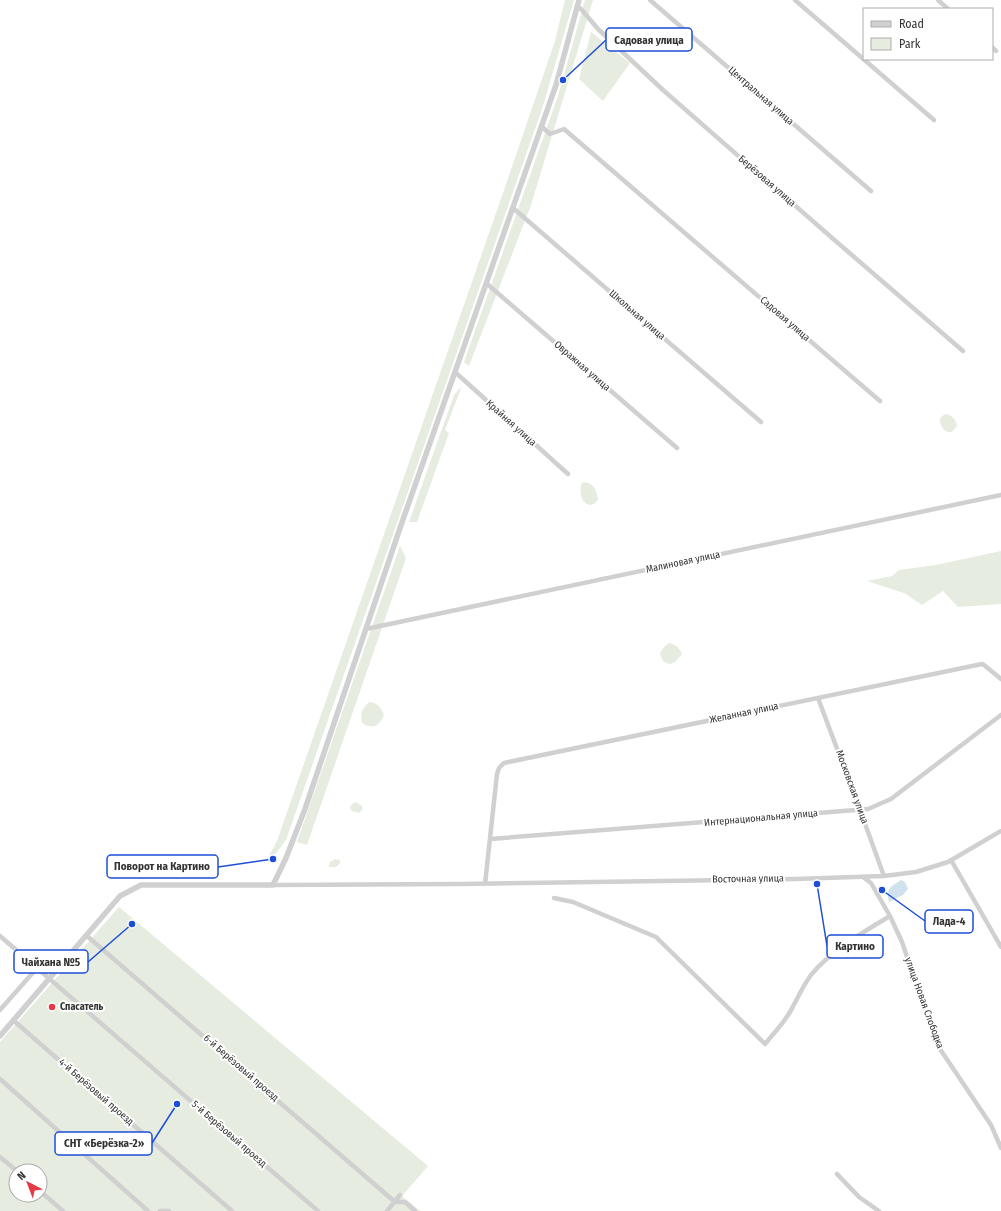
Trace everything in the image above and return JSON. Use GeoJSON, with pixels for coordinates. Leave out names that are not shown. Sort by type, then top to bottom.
{"type":"FeatureCollection","features":[{"type":"Feature","properties":{"kind":"street","name":"Центральная улица"},"geometry":{"type":"LineString","coordinates":[[650,0],[871,191]]}},
{"type":"Feature","properties":{"kind":"street"},"geometry":{"type":"LineString","coordinates":[[796,0],[863,58]]}},
{"type":"Feature","properties":{"kind":"street"},"geometry":{"type":"LineString","coordinates":[[938,0],[947,8]]}},
{"type":"Feature","properties":{"kind":"street"},"geometry":{"type":"LineString","coordinates":[[0,1036],[120,896],[141,885],[273,885],[286,858],[305,809],[455,372],[556,86],[578,3]]}},
{"type":"Feature","properties":{"kind":"street","name":"Берёзовая улица"},"geometry":{"type":"LineString","coordinates":[[578,3],[598,30],[663,90],[963,350]]}},
{"type":"Feature","properties":{"kind":"street"},"geometry":{"type":"LineString","coordinates":[[993,48],[996,51]]}},
{"type":"Feature","properties":{"kind":"street"},"geometry":{"type":"LineString","coordinates":[[865,60],[934,120]]}},
{"type":"Feature","properties":{"kind":"street","name":"Садовая улица"},"geometry":{"type":"LineString","coordinates":[[541,126],[550,134],[564,129],[880,401]]}},
{"type":"Feature","properties":{"kind":"street","name":"Школьная улица"},"geometry":{"type":"LineString","coordinates":[[513,208],[762,422]]}},
{"type":"Feature","properties":{"kind":"street","name":"Овражная улица"},"geometry":{"type":"LineString","coordinates":[[486,283],[677,448]]}},
{"type":"Feature","properties":{"kind":"street","name":"Крайняя улица"},"geometry":{"type":"LineString","coordinates":[[455,372],[568,474]]}},
{"type":"Feature","properties":{"kind":"street","name":"Малиновая улица"},"geometry":{"type":"LineString","coordinates":[[366,629],[1001,495]]}},
{"type":"Feature","properties":{"kind":"street","name":"Желанная улица"},"geometry":{"type":"LineString","coordinates":[[490,839],[497,774],[499,768],[504,764],[818,698],[984,665],[1001,679]]}},
{"type":"Feature","properties":{"kind":"street","name":"Московская улица"},"geometry":{"type":"LineString","coordinates":[[818,698],[884,876]]}},
{"type":"Feature","properties":{"kind":"street","name":"Интернациональная улица"},"geometry":{"type":"LineString","coordinates":[[490,839],[868,809],[891,799],[1001,715]]}},
{"type":"Feature","properties":{"kind":"street","name":"Восточная улица"},"geometry":{"type":"LineString","coordinates":[[273,885],[486,884],[884,876],[916,872],[951,860],[1001,831]]}},
{"type":"Feature","properties":{"kind":"street"},"geometry":{"type":"LineString","coordinates":[[486,884],[490,839]]}},
{"type":"Feature","properties":{"kind":"street"},"geometry":{"type":"LineString","coordinates":[[951,860],[1001,947]]}},
{"type":"Feature","properties":{"kind":"street","name":"улица Новая Слободка"},"geometry":{"type":"LineString","coordinates":[[863,877],[871,883],[890,916],[902,942],[940,1049],[991,1125],[1001,1148]]}},
{"type":"Feature","properties":{"kind":"street"},"geometry":{"type":"LineString","coordinates":[[554,898],[573,902],[656,937],[765,1044],[789,1014],[812,974],[826,960],[859,935],[890,916]]}},
{"type":"Feature","properties":{"kind":"street","name":"5-й Берёзовый проезд"},"geometry":{"type":"LineString","coordinates":[[0,936],[318,1211]]}},
{"type":"Feature","properties":{"kind":"street","name":"6-й Берёзовый проезд"},"geometry":{"type":"LineString","coordinates":[[87,936],[395,1202]]}},
{"type":"Feature","properties":{"kind":"street"},"geometry":{"type":"LineString","coordinates":[[0,1010],[37,968]]}},
{"type":"Feature","properties":{"kind":"street","name":"4-й Берёзовый проезд"},"geometry":{"type":"LineString","coordinates":[[14,1020],[232,1211]]}},
{"type":"Feature","properties":{"kind":"street"},"geometry":{"type":"LineString","coordinates":[[0,1080],[148,1211]]}},
{"type":"Feature","properties":{"kind":"street"},"geometry":{"type":"LineString","coordinates":[[0,1157],[8,1164]]}},
{"type":"Feature","properties":{"kind":"street"},"geometry":{"type":"LineString","coordinates":[[837,1174],[859,1197],[879,1211]]}},
{"type":"Feature","properties":{"kind":"street"},"geometry":{"type":"LineString","coordinates":[[387,1211],[400,1195]]}},
{"type":"Feature","properties":{"kind":"street"},"geometry":{"type":"LineString","coordinates":[[48,1198],[63,1211]]}},
{"type":"Feature","properties":{"kind":"street"},"geometry":{"type":"LineString","coordinates":[[395,1202],[405,1202],[415,1211]]}},
{"type":"Feature","properties":{"kind":"street"},"geometry":{"type":"LineString","coordinates":[[160,1211],[169,1211]]}},
{"type":"Feature","properties":{"kind":"green space"},"geometry":{"type":"Polygon","coordinates":[[[565,0],[574,0],[542,109],[286,840],[274,856],[269,856],[277,841],[503,193],[555,41],[565,0]]]}},
{"type":"Feature","properties":{"kind":"green space"},"geometry":{"type":"Polygon","coordinates":[[[585,0],[593,0],[531,205],[469,366],[464,362],[558,96],[585,0]]]}},
{"type":"Feature","properties":{"kind":"green space"},"geometry":{"type":"Polygon","coordinates":[[[591,32],[630,63],[603,101],[579,79],[591,32]]]}},
{"type":"Feature","properties":{"kind":"green space"},"geometry":{"type":"Polygon","coordinates":[[[462,386],[445,430],[449,433],[417,522],[409,522],[454,395],[462,386]]]}},
{"type":"Feature","properties":{"kind":"green space"},"geometry":{"type":"Polygon","coordinates":[[[945,414],[951,416],[957,426],[952,432],[944,430],[941,426],[940,418],[945,414]]]}},
{"type":"Feature","properties":{"kind":"green space"},"geometry":{"type":"Polygon","coordinates":[[[584,482],[593,486],[596,491],[598,500],[594,504],[589,505],[582,499],[581,484],[584,482]]]}},
{"type":"Feature","properties":{"kind":"green space"},"geometry":{"type":"Polygon","coordinates":[[[400,546],[406,558],[307,845],[297,842],[400,546]]]}},
{"type":"Feature","properties":{"kind":"green space"},"geometry":{"type":"Polygon","coordinates":[[[1001,551],[1001,604],[958,607],[943,591],[922,605],[904,593],[867,581],[892,576],[899,570],[936,565],[1001,551]]]}},
{"type":"Feature","properties":{"kind":"green space"},"geometry":{"type":"Polygon","coordinates":[[[669,643],[677,647],[682,654],[675,662],[670,664],[663,660],[660,653],[669,643]]]}},
{"type":"Feature","properties":{"kind":"green space"},"geometry":{"type":"Polygon","coordinates":[[[369,702],[375,703],[379,706],[384,715],[380,722],[375,726],[369,726],[362,723],[361,719],[362,711],[369,702]]]}},
{"type":"Feature","properties":{"kind":"green space"},"geometry":{"type":"Polygon","coordinates":[[[355,802],[363,808],[359,813],[352,811],[350,808],[355,802]]]}},
{"type":"Feature","properties":{"kind":"green space"},"geometry":{"type":"Polygon","coordinates":[[[335,859],[340,860],[340,863],[336,867],[329,867],[330,862],[335,859]]]}},
{"type":"Feature","properties":{"kind":"green space"},"geometry":{"type":"Polygon","coordinates":[[[119,907],[428,1166],[402,1196],[420,1211],[0,1211],[0,1042],[119,907]]]}},
{"type":"Feature","properties":{"kind":"water"},"geometry":{"type":"Polygon","coordinates":[[[901,880],[905,882],[908,889],[903,895],[889,902],[888,894],[890,888],[901,880]]]}},
{"type":"Feature","properties":{"kind":"place","name":"Садовая улица"},"geometry":{"type":"Point","coordinates":[563,80]}},
{"type":"Feature","properties":{"kind":"place","name":"Поворот на Картино"},"geometry":{"type":"Point","coordinates":[273,859]}},
{"type":"Feature","properties":{"kind":"place","name":"Картино"},"geometry":{"type":"Point","coordinates":[817,884]}},
{"type":"Feature","properties":{"kind":"place","name":"Лада-4"},"geometry":{"type":"Point","coordinates":[882,890]}},
{"type":"Feature","properties":{"kind":"place","name":"Чайхана №5"},"geometry":{"type":"Point","coordinates":[132,924]}},
{"type":"Feature","properties":{"kind":"place","name":"Спасатель"},"geometry":{"type":"Point","coordinates":[52,1007]}},
{"type":"Feature","properties":{"kind":"place","name":"СНТ «Берёзка-2»"},"geometry":{"type":"Point","coordinates":[177,1104]}}]}
